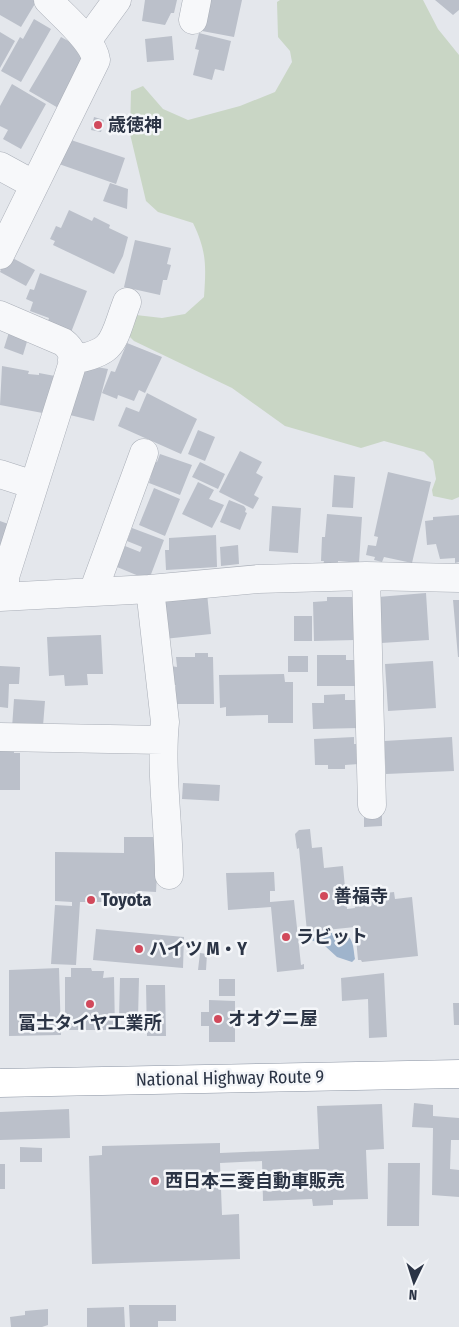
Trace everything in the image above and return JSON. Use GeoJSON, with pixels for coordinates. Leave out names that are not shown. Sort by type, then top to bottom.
{"type":"FeatureCollection","features":[{"type":"Feature","properties":{"kind":"highway","name":"National Highway Route 9"},"geometry":{"type":"LineString","coordinates":[[0,1083],[459,1074]]}},
{"type":"Feature","properties":{"kind":"street"},"geometry":{"type":"LineString","coordinates":[[0,254],[96,60],[95,52],[87,41],[48,0]]}},
{"type":"Feature","properties":{"kind":"street"},"geometry":{"type":"LineString","coordinates":[[87,41],[118,0]]}},
{"type":"Feature","properties":{"kind":"street"},"geometry":{"type":"LineString","coordinates":[[0,166],[34,184]]}},
{"type":"Feature","properties":{"kind":"street"},"geometry":{"type":"LineString","coordinates":[[72,360],[94,356],[106,350],[127,302]]}},
{"type":"Feature","properties":{"kind":"street"},"geometry":{"type":"LineString","coordinates":[[0,314],[63,342],[70,348],[72,360],[5,577],[2,597],[150,589],[258,579],[366,576],[459,578]]}},
{"type":"Feature","properties":{"kind":"street"},"geometry":{"type":"LineString","coordinates":[[93,592],[144,453]]}},
{"type":"Feature","properties":{"kind":"street"},"geometry":{"type":"LineString","coordinates":[[0,474],[34,485]]}},
{"type":"Feature","properties":{"kind":"street"},"geometry":{"type":"LineString","coordinates":[[366,576],[372,805]]}},
{"type":"Feature","properties":{"kind":"street"},"geometry":{"type":"LineString","coordinates":[[150,589],[164,722],[163,740],[169,834],[169,875]]}},
{"type":"Feature","properties":{"kind":"street"},"geometry":{"type":"LineString","coordinates":[[0,737],[163,740]]}},
{"type":"Feature","properties":{"kind":"green space"},"geometry":{"type":"Polygon","coordinates":[[[280,0],[423,0],[438,29],[459,55],[459,497],[452,500],[433,496],[432,490],[436,479],[433,461],[424,452],[384,441],[361,448],[285,426],[232,388],[134,341],[128,335],[136,315],[162,318],[185,314],[204,297],[205,276],[205,259],[198,233],[193,223],[158,212],[146,201],[130,134],[131,91],[143,86],[163,109],[188,120],[240,106],[275,92],[292,62],[290,51],[278,37],[277,2],[280,0]]]}},
{"type":"Feature","properties":{"kind":"water"},"geometry":{"type":"Polygon","coordinates":[[[340,932],[348,936],[352,942],[355,959],[352,962],[337,957],[325,946],[309,939],[308,936],[340,932]]]}},
{"type":"Feature","properties":{"kind":"building"},"geometry":{"type":"Polygon","coordinates":[[[0,0],[33,0],[36,2],[21,27],[0,15],[0,0]]]}},
{"type":"Feature","properties":{"kind":"building"},"geometry":{"type":"Polygon","coordinates":[[[145,0],[177,0],[174,13],[171,13],[165,25],[142,21],[145,0]]]}},
{"type":"Feature","properties":{"kind":"building"},"geometry":{"type":"Polygon","coordinates":[[[209,0],[242,0],[234,37],[202,31],[209,0]]]}},
{"type":"Feature","properties":{"kind":"building"},"geometry":{"type":"Polygon","coordinates":[[[435,0],[459,0],[459,10],[453,15],[435,0]]]}},
{"type":"Feature","properties":{"kind":"building"},"geometry":{"type":"Polygon","coordinates":[[[34,19],[51,29],[21,82],[1,71],[20,37],[23,39],[34,19]]]}},
{"type":"Feature","properties":{"kind":"building"},"geometry":{"type":"Polygon","coordinates":[[[0,32],[15,41],[0,68],[0,32]]]}},
{"type":"Feature","properties":{"kind":"building"},"geometry":{"type":"Polygon","coordinates":[[[199,33],[231,41],[224,71],[215,69],[212,80],[193,75],[199,50],[195,49],[199,33]]]}},
{"type":"Feature","properties":{"kind":"building"},"geometry":{"type":"Polygon","coordinates":[[[172,36],[174,60],[147,62],[145,39],[172,36]]]}},
{"type":"Feature","properties":{"kind":"building"},"geometry":{"type":"Polygon","coordinates":[[[61,37],[81,48],[83,65],[60,109],[29,91],[61,37]]]}},
{"type":"Feature","properties":{"kind":"building"},"geometry":{"type":"Polygon","coordinates":[[[12,84],[46,104],[21,149],[3,139],[8,130],[0,126],[0,106],[12,84]]]}},
{"type":"Feature","properties":{"kind":"building","name":"歳徳神"},"geometry":{"type":"Polygon","coordinates":[[[94,117],[104,120],[101,132],[91,130],[94,117]]]}},
{"type":"Feature","properties":{"kind":"building"},"geometry":{"type":"Polygon","coordinates":[[[68,139],[125,158],[116,184],[59,164],[68,139]]]}},
{"type":"Feature","properties":{"kind":"building"},"geometry":{"type":"Polygon","coordinates":[[[110,183],[128,189],[127,209],[103,201],[110,183]]]}},
{"type":"Feature","properties":{"kind":"building"},"geometry":{"type":"Polygon","coordinates":[[[69,210],[92,221],[94,217],[110,225],[109,228],[128,237],[123,256],[114,274],[53,245],[55,241],[50,239],[56,226],[61,228],[69,210]]]}},
{"type":"Feature","properties":{"kind":"building"},"geometry":{"type":"Polygon","coordinates":[[[135,240],[171,248],[167,264],[171,265],[167,280],[163,280],[160,295],[124,287],[135,240]]]}},
{"type":"Feature","properties":{"kind":"building"},"geometry":{"type":"Polygon","coordinates":[[[7,255],[35,270],[26,286],[0,272],[7,255]]]}},
{"type":"Feature","properties":{"kind":"building"},"geometry":{"type":"Polygon","coordinates":[[[40,273],[87,291],[70,335],[46,327],[49,318],[30,311],[33,302],[26,299],[30,289],[34,290],[40,273]]]}},
{"type":"Feature","properties":{"kind":"building"},"geometry":{"type":"Polygon","coordinates":[[[10,329],[29,335],[23,355],[4,348],[10,329]]]}},
{"type":"Feature","properties":{"kind":"building"},"geometry":{"type":"Polygon","coordinates":[[[127,343],[162,357],[145,393],[139,390],[134,401],[118,395],[117,399],[102,393],[111,371],[115,372],[127,343]]]}},
{"type":"Feature","properties":{"kind":"building"},"geometry":{"type":"Polygon","coordinates":[[[80,364],[108,369],[94,421],[66,414],[80,364]]]}},
{"type":"Feature","properties":{"kind":"building"},"geometry":{"type":"Polygon","coordinates":[[[2,366],[29,371],[28,374],[39,375],[39,373],[55,376],[48,414],[0,405],[2,366]]]}},
{"type":"Feature","properties":{"kind":"building"},"geometry":{"type":"Polygon","coordinates":[[[147,393],[197,419],[181,454],[118,426],[126,407],[139,412],[147,393]]]}},
{"type":"Feature","properties":{"kind":"building"},"geometry":{"type":"Polygon","coordinates":[[[198,430],[215,437],[205,461],[188,454],[198,430]]]}},
{"type":"Feature","properties":{"kind":"building"},"geometry":{"type":"Polygon","coordinates":[[[240,451],[262,462],[256,473],[263,477],[254,495],[259,498],[253,509],[219,492],[240,451]]]}},
{"type":"Feature","properties":{"kind":"building"},"geometry":{"type":"Polygon","coordinates":[[[160,454],[192,465],[180,495],[149,483],[155,461],[157,462],[160,454]]]}},
{"type":"Feature","properties":{"kind":"building"},"geometry":{"type":"Polygon","coordinates":[[[200,462],[225,474],[218,489],[192,477],[200,462]]]}},
{"type":"Feature","properties":{"kind":"building"},"geometry":{"type":"Polygon","coordinates":[[[388,472],[431,482],[412,563],[384,557],[382,562],[374,560],[375,557],[366,555],[368,545],[376,546],[378,537],[374,536],[388,472]]]}},
{"type":"Feature","properties":{"kind":"building"},"geometry":{"type":"Polygon","coordinates":[[[334,475],[355,477],[353,508],[332,507],[334,475]]]}},
{"type":"Feature","properties":{"kind":"building"},"geometry":{"type":"Polygon","coordinates":[[[198,482],[214,490],[209,499],[224,505],[212,528],[182,514],[198,482]]]}},
{"type":"Feature","properties":{"kind":"building"},"geometry":{"type":"Polygon","coordinates":[[[154,488],[180,499],[165,536],[139,525],[154,488]]]}},
{"type":"Feature","properties":{"kind":"building"},"geometry":{"type":"Polygon","coordinates":[[[229,500],[244,506],[246,509],[245,512],[247,513],[240,530],[220,522],[229,500]]]}},
{"type":"Feature","properties":{"kind":"building"},"geometry":{"type":"Polygon","coordinates":[[[272,506],[301,508],[298,553],[269,551],[272,506]]]}},
{"type":"Feature","properties":{"kind":"building"},"geometry":{"type":"Polygon","coordinates":[[[327,514],[362,517],[359,563],[338,561],[338,566],[323,565],[324,561],[321,561],[322,537],[325,537],[327,514]]]}},
{"type":"Feature","properties":{"kind":"building"},"geometry":{"type":"Polygon","coordinates":[[[459,515],[459,562],[455,563],[455,558],[440,559],[436,544],[427,545],[425,521],[433,520],[433,517],[459,515]]]}},
{"type":"Feature","properties":{"kind":"building"},"geometry":{"type":"Polygon","coordinates":[[[0,521],[11,525],[4,545],[0,544],[0,521]]]}},
{"type":"Feature","properties":{"kind":"building"},"geometry":{"type":"Polygon","coordinates":[[[132,528],[164,540],[150,577],[146,579],[117,567],[125,546],[140,552],[142,547],[127,541],[132,528]]]}},
{"type":"Feature","properties":{"kind":"building"},"geometry":{"type":"Polygon","coordinates":[[[216,535],[217,567],[166,570],[165,550],[169,550],[169,538],[216,535]]]}},
{"type":"Feature","properties":{"kind":"building"},"geometry":{"type":"Polygon","coordinates":[[[238,545],[239,564],[221,566],[220,547],[238,545]]]}},
{"type":"Feature","properties":{"kind":"building"},"geometry":{"type":"Polygon","coordinates":[[[207,593],[211,634],[164,639],[160,598],[207,593]]]}},
{"type":"Feature","properties":{"kind":"building"},"geometry":{"type":"Polygon","coordinates":[[[426,593],[429,640],[381,643],[378,597],[426,593]]]}},
{"type":"Feature","properties":{"kind":"building"},"geometry":{"type":"Polygon","coordinates":[[[327,597],[356,597],[356,640],[314,641],[313,602],[327,601],[327,597]]]}},
{"type":"Feature","properties":{"kind":"building"},"geometry":{"type":"Polygon","coordinates":[[[453,600],[459,600],[459,657],[458,657],[453,600]]]}},
{"type":"Feature","properties":{"kind":"building"},"geometry":{"type":"Polygon","coordinates":[[[294,616],[312,616],[312,641],[294,641],[294,616]]]}},
{"type":"Feature","properties":{"kind":"building"},"geometry":{"type":"Polygon","coordinates":[[[101,635],[103,674],[87,674],[88,685],[65,686],[64,675],[49,676],[47,637],[101,635]]]}},
{"type":"Feature","properties":{"kind":"building"},"geometry":{"type":"Polygon","coordinates":[[[195,653],[208,653],[208,657],[213,657],[214,704],[176,704],[176,685],[171,685],[170,666],[177,667],[176,657],[195,657],[195,653]]]}},
{"type":"Feature","properties":{"kind":"building"},"geometry":{"type":"Polygon","coordinates":[[[317,655],[346,655],[346,660],[357,660],[357,686],[317,686],[317,655]]]}},
{"type":"Feature","properties":{"kind":"building"},"geometry":{"type":"Polygon","coordinates":[[[288,656],[308,656],[308,672],[288,672],[288,656]]]}},
{"type":"Feature","properties":{"kind":"building"},"geometry":{"type":"Polygon","coordinates":[[[433,661],[436,708],[388,711],[385,664],[433,661]]]}},
{"type":"Feature","properties":{"kind":"building"},"geometry":{"type":"Polygon","coordinates":[[[0,666],[20,667],[19,684],[9,684],[8,708],[0,707],[0,666]]]}},
{"type":"Feature","properties":{"kind":"building"},"geometry":{"type":"Polygon","coordinates":[[[284,674],[285,682],[293,682],[293,723],[268,723],[268,715],[226,716],[226,707],[220,708],[219,675],[284,674]]]}},
{"type":"Feature","properties":{"kind":"building"},"geometry":{"type":"Polygon","coordinates":[[[345,694],[345,700],[359,700],[359,728],[313,729],[312,703],[324,703],[324,695],[345,694]]]}},
{"type":"Feature","properties":{"kind":"building"},"geometry":{"type":"Polygon","coordinates":[[[14,699],[45,701],[43,726],[12,728],[14,699]]]}},
{"type":"Feature","properties":{"kind":"building"},"geometry":{"type":"Polygon","coordinates":[[[354,737],[354,744],[358,744],[359,764],[345,765],[345,769],[328,769],[328,765],[315,765],[314,739],[354,737]]]}},
{"type":"Feature","properties":{"kind":"building"},"geometry":{"type":"Polygon","coordinates":[[[452,737],[454,771],[386,774],[384,741],[452,737]]]}},
{"type":"Feature","properties":{"kind":"building"},"geometry":{"type":"Polygon","coordinates":[[[0,747],[14,747],[14,753],[20,753],[20,790],[0,790],[0,747]]]}},
{"type":"Feature","properties":{"kind":"building"},"geometry":{"type":"Polygon","coordinates":[[[183,783],[220,785],[219,801],[182,799],[183,783]]]}},
{"type":"Feature","properties":{"kind":"building"},"geometry":{"type":"Polygon","coordinates":[[[364,809],[382,809],[382,826],[364,827],[364,809]]]}},
{"type":"Feature","properties":{"kind":"building","name":"善福寺"},"geometry":{"type":"Polygon","coordinates":[[[310,829],[312,848],[322,847],[324,868],[343,866],[347,909],[355,908],[354,903],[370,901],[369,895],[394,892],[395,899],[412,897],[418,956],[362,962],[358,960],[355,927],[307,932],[299,848],[297,849],[295,834],[299,830],[310,829]]]}},
{"type":"Feature","properties":{"kind":"building","name":"Toyota"},"geometry":{"type":"Polygon","coordinates":[[[124,837],[159,837],[156,892],[138,891],[138,899],[127,899],[127,902],[80,902],[76,965],[51,964],[55,905],[72,906],[72,902],[55,901],[55,852],[124,853],[124,837]]]}},
{"type":"Feature","properties":{"kind":"building","name":"ラビット"},"geometry":{"type":"Polygon","coordinates":[[[274,872],[275,891],[270,891],[270,902],[294,900],[301,965],[304,964],[304,969],[277,972],[271,907],[228,910],[226,873],[274,872]]]}},
{"type":"Feature","properties":{"kind":"building","name":"ハイツ M・Y"},"geometry":{"type":"Polygon","coordinates":[[[96,929],[184,937],[183,968],[93,960],[96,929]]]}},
{"type":"Feature","properties":{"kind":"building"},"geometry":{"type":"Polygon","coordinates":[[[200,953],[207,954],[206,970],[198,970],[200,953]]]}},
{"type":"Feature","properties":{"kind":"building"},"geometry":{"type":"Polygon","coordinates":[[[59,968],[61,1035],[9,1036],[9,970],[59,968]]]}},
{"type":"Feature","properties":{"kind":"building","name":"冨士タイヤ工業所"},"geometry":{"type":"Polygon","coordinates":[[[71,968],[91,968],[92,971],[104,971],[103,978],[114,977],[115,1030],[65,1030],[65,977],[71,977],[71,968]]]}},
{"type":"Feature","properties":{"kind":"building"},"geometry":{"type":"Polygon","coordinates":[[[384,973],[387,1037],[369,1038],[368,999],[342,1001],[341,978],[384,973]]]}},
{"type":"Feature","properties":{"kind":"building"},"geometry":{"type":"Polygon","coordinates":[[[120,978],[139,978],[138,1018],[119,1018],[120,978]]]}},
{"type":"Feature","properties":{"kind":"building"},"geometry":{"type":"Polygon","coordinates":[[[219,979],[235,979],[235,996],[219,996],[219,979]]]}},
{"type":"Feature","properties":{"kind":"building"},"geometry":{"type":"Polygon","coordinates":[[[146,985],[165,985],[166,1036],[147,1036],[146,985]]]}},
{"type":"Feature","properties":{"kind":"building","name":"オオグニ屋"},"geometry":{"type":"Polygon","coordinates":[[[209,1000],[235,1001],[235,1042],[209,1042],[209,1026],[201,1026],[201,1012],[209,1012],[209,1000]]]}},
{"type":"Feature","properties":{"kind":"building"},"geometry":{"type":"Polygon","coordinates":[[[453,1003],[459,1003],[459,1025],[454,1025],[453,1003]]]}},
{"type":"Feature","properties":{"kind":"building"},"geometry":{"type":"Polygon","coordinates":[[[414,1103],[433,1105],[433,1116],[459,1118],[459,1140],[451,1140],[450,1169],[459,1170],[459,1197],[432,1195],[433,1128],[412,1127],[414,1103]]]}},
{"type":"Feature","properties":{"kind":"building","name":"西日本三菱自動車販売"},"geometry":{"type":"Polygon","coordinates":[[[382,1104],[384,1149],[366,1150],[368,1199],[333,1200],[333,1205],[313,1206],[312,1199],[263,1201],[262,1161],[220,1163],[222,1215],[239,1214],[240,1259],[92,1264],[89,1156],[102,1155],[102,1146],[220,1143],[220,1153],[319,1149],[317,1106],[382,1104]]]}},
{"type":"Feature","properties":{"kind":"building"},"geometry":{"type":"Polygon","coordinates":[[[69,1109],[70,1138],[0,1140],[0,1112],[69,1109]]]}},
{"type":"Feature","properties":{"kind":"building"},"geometry":{"type":"Polygon","coordinates":[[[20,1147],[42,1148],[42,1162],[20,1162],[20,1147]]]}},
{"type":"Feature","properties":{"kind":"building"},"geometry":{"type":"Polygon","coordinates":[[[388,1163],[420,1163],[419,1226],[387,1226],[388,1163]]]}},
{"type":"Feature","properties":{"kind":"building"},"geometry":{"type":"Polygon","coordinates":[[[0,1164],[5,1164],[5,1189],[0,1189],[0,1164]]]}},
{"type":"Feature","properties":{"kind":"building"},"geometry":{"type":"Polygon","coordinates":[[[129,1305],[176,1305],[176,1321],[158,1321],[158,1327],[130,1327],[129,1305]]]}},
{"type":"Feature","properties":{"kind":"building"},"geometry":{"type":"Polygon","coordinates":[[[124,1307],[125,1327],[87,1327],[87,1308],[124,1307]]]}},
{"type":"Feature","properties":{"kind":"building"},"geometry":{"type":"Polygon","coordinates":[[[48,1309],[48,1325],[42,1327],[11,1327],[10,1317],[25,1315],[25,1311],[48,1309]]]}},
{"type":"Feature","properties":{"kind":"place","name":"歳徳神"},"geometry":{"type":"Point","coordinates":[98,125]}},
{"type":"Feature","properties":{"kind":"place","name":"善福寺"},"geometry":{"type":"Point","coordinates":[324,896]}},
{"type":"Feature","properties":{"kind":"place","name":"Toyota"},"geometry":{"type":"Point","coordinates":[91,900]}},
{"type":"Feature","properties":{"kind":"place","name":"ラビット"},"geometry":{"type":"Point","coordinates":[286,937]}},
{"type":"Feature","properties":{"kind":"place","name":"ハイツ M・Y"},"geometry":{"type":"Point","coordinates":[139,949]}},
{"type":"Feature","properties":{"kind":"place","name":"冨士タイヤ工業所"},"geometry":{"type":"Point","coordinates":[90,1004]}},
{"type":"Feature","properties":{"kind":"place","name":"オオグニ屋"},"geometry":{"type":"Point","coordinates":[218,1019]}},
{"type":"Feature","properties":{"kind":"place","name":"西日本三菱自動車販売"},"geometry":{"type":"Point","coordinates":[155,1181]}}]}
